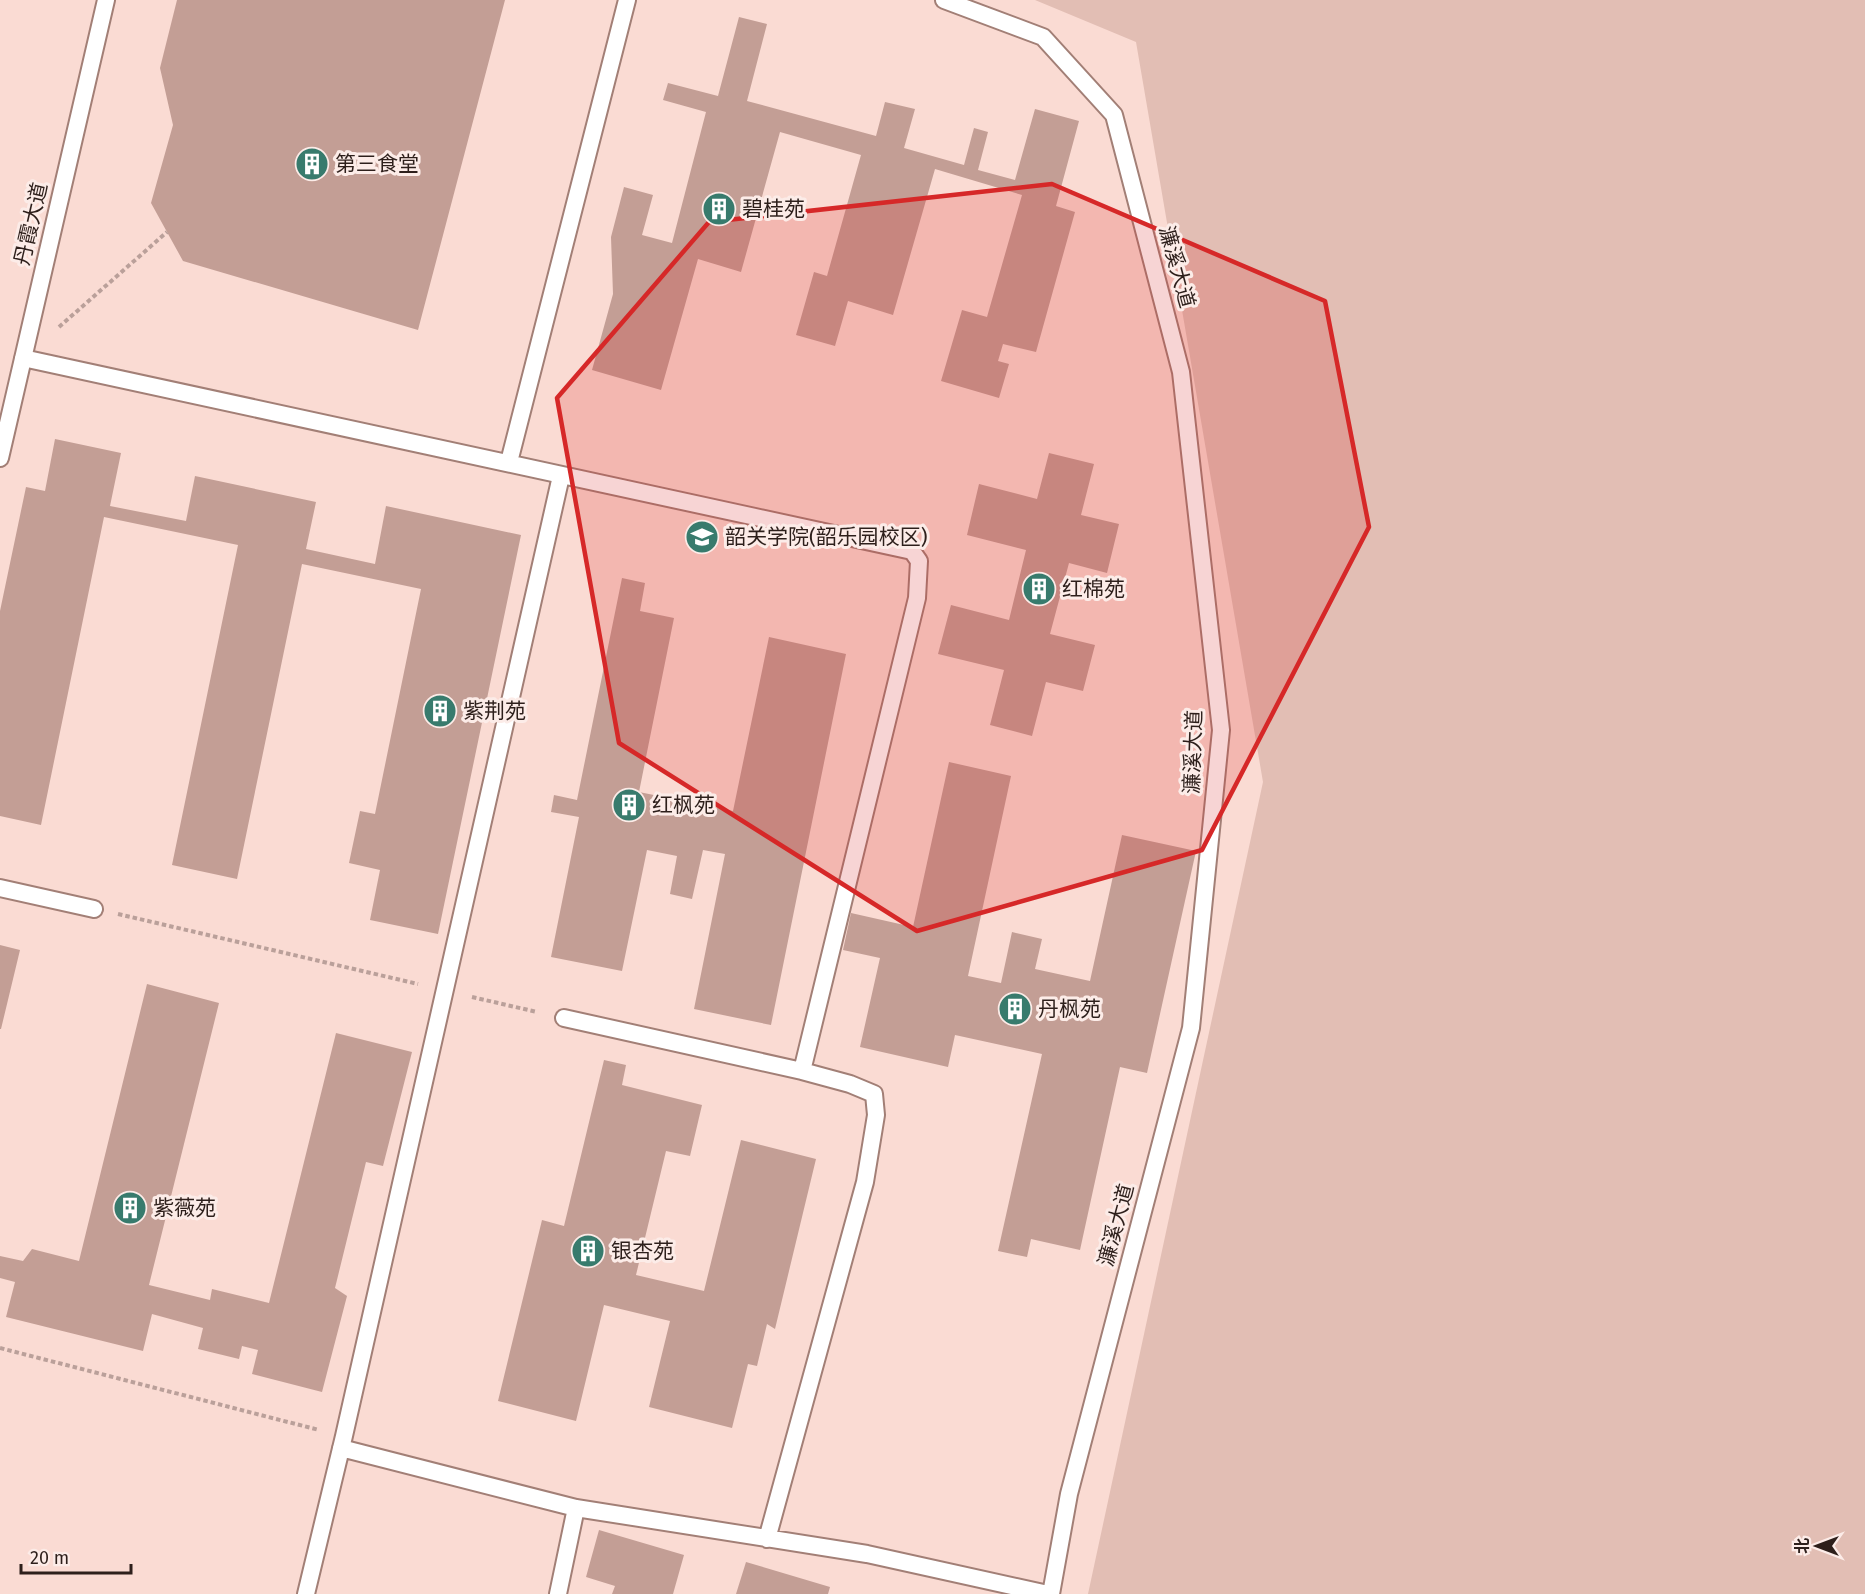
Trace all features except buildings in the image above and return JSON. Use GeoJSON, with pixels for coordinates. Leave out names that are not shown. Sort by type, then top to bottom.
{"type":"FeatureCollection","features":[{"type":"Feature","properties":{"kind":"lane","name":"丹霞大道"},"geometry":{"type":"LineString","coordinates":[[0,458],[106,0]]}},
{"type":"Feature","properties":{"kind":"lane"},"geometry":{"type":"LineString","coordinates":[[509,462],[627,0]]}},
{"type":"Feature","properties":{"kind":"lane","name":"濂溪大道"},"geometry":{"type":"LineString","coordinates":[[944,0],[1043,37],[1114,115],[1181,372],[1221,730],[1191,1028],[1068,1494],[1050,1594]]}},
{"type":"Feature","properties":{"kind":"lane"},"geometry":{"type":"LineString","coordinates":[[23,358],[912,551],[919,561],[917,598],[802,1071]]}},
{"type":"Feature","properties":{"kind":"lane"},"geometry":{"type":"LineString","coordinates":[[306,1594],[343,1442],[561,476]]}},
{"type":"Feature","properties":{"kind":"lane"},"geometry":{"type":"LineString","coordinates":[[0,888],[94,909]]}},
{"type":"Feature","properties":{"kind":"lane"},"geometry":{"type":"LineString","coordinates":[[564,1018],[802,1071],[850,1084],[874,1094],[876,1115],[865,1182],[768,1539]]}},
{"type":"Feature","properties":{"kind":"lane"},"geometry":{"type":"LineString","coordinates":[[343,1442],[576,1508],[867,1554],[1050,1594]]}},
{"type":"Feature","properties":{"kind":"lane"},"geometry":{"type":"LineString","coordinates":[[558,1594],[576,1508]]}},
{"type":"Feature","properties":{"kind":"path"},"geometry":{"type":"LineString","coordinates":[[23,358],[167,232]]}},
{"type":"Feature","properties":{"kind":"path"},"geometry":{"type":"LineString","coordinates":[[94,909],[564,1018]]}},
{"type":"Feature","properties":{"kind":"path"},"geometry":{"type":"LineString","coordinates":[[0,1348],[343,1442]]}},
{"type":"Feature","properties":{"kind":"highlighted area"},"geometry":{"type":"Polygon","coordinates":[[[1052,184],[1325,301],[1369,527],[1202,850],[917,931],[619,743],[557,398],[709,222],[1052,184]]]}},
{"type":"Feature","properties":{"kind":"shaded area"},"geometry":{"type":"Polygon","coordinates":[[[1035,0],[1865,0],[1865,1594],[1088,1594],[1263,782],[1136,42],[1035,0]]]}},
{"type":"Feature","properties":{"kind":"place","name":"第三食堂"},"geometry":{"type":"Point","coordinates":[312,164]}},
{"type":"Feature","properties":{"kind":"place","name":"碧桂苑"},"geometry":{"type":"Point","coordinates":[719,209]}},
{"type":"Feature","properties":{"kind":"place","name":"韶关学院(韶乐园校区)"},"geometry":{"type":"Point","coordinates":[702,537]}},
{"type":"Feature","properties":{"kind":"place","name":"红棉苑"},"geometry":{"type":"Point","coordinates":[1039,589]}},
{"type":"Feature","properties":{"kind":"place","name":"紫荆苑"},"geometry":{"type":"Point","coordinates":[440,711]}},
{"type":"Feature","properties":{"kind":"place","name":"红枫苑"},"geometry":{"type":"Point","coordinates":[629,805]}},
{"type":"Feature","properties":{"kind":"place","name":"丹枫苑"},"geometry":{"type":"Point","coordinates":[1015,1009]}},
{"type":"Feature","properties":{"kind":"place","name":"紫薇苑"},"geometry":{"type":"Point","coordinates":[130,1208]}},
{"type":"Feature","properties":{"kind":"place","name":"银杏苑"},"geometry":{"type":"Point","coordinates":[588,1251]}}]}
